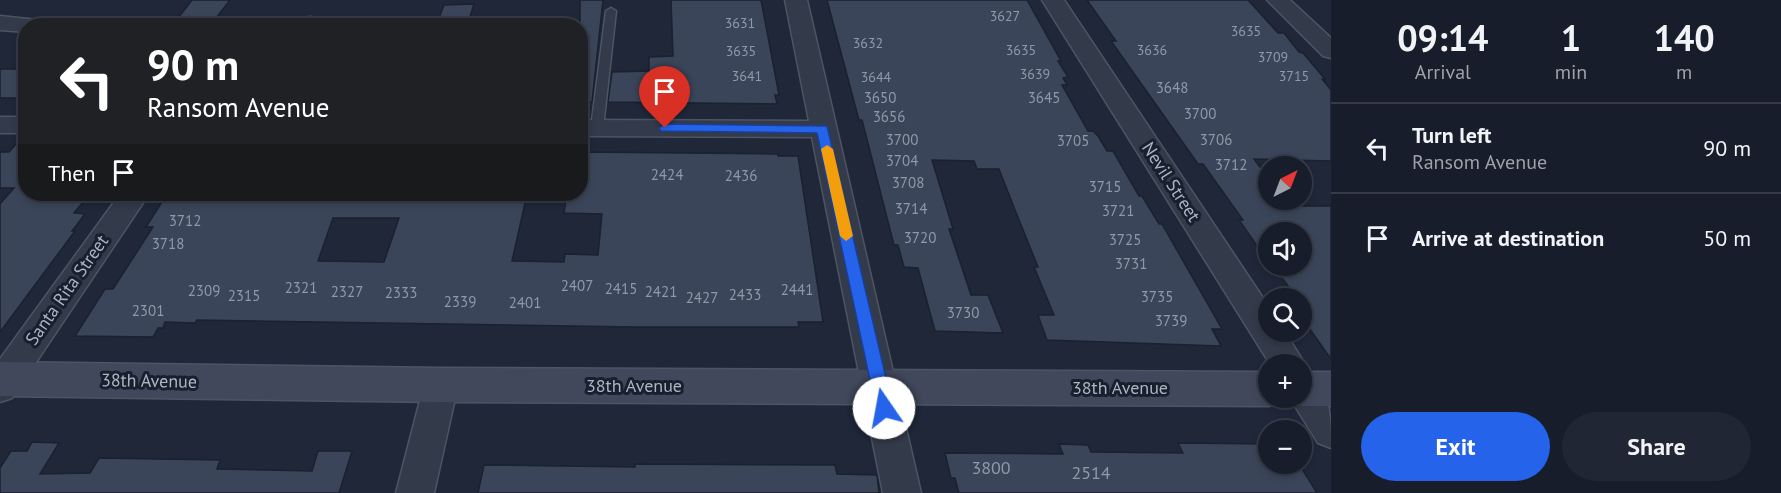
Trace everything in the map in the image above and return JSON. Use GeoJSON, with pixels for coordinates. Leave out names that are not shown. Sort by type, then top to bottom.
{"type":"FeatureCollection","features":[{"type":"Feature","properties":{"kind":"street"},"geometry":{"type":"LineString","coordinates":[[796,0],[902,493]]}},
{"type":"Feature","properties":{"kind":"street","name":"Nevil Street"},"geometry":{"type":"LineString","coordinates":[[1053,0],[1280,354]]}},
{"type":"Feature","properties":{"kind":"street"},"geometry":{"type":"LineString","coordinates":[[1278,0],[1327,44]]}},
{"type":"Feature","properties":{"kind":"street"},"geometry":{"type":"LineString","coordinates":[[0,23],[18,24]]}},
{"type":"Feature","properties":{"kind":"street"},"geometry":{"type":"LineString","coordinates":[[0,125],[18,125]]}},
{"type":"Feature","properties":{"kind":"street"},"geometry":{"type":"LineString","coordinates":[[589,128],[822,129]]}},
{"type":"Feature","properties":{"kind":"street","name":"Santa Rita Street"},"geometry":{"type":"LineString","coordinates":[[2,382],[130,201]]}},
{"type":"Feature","properties":{"kind":"street","name":"38th Avenue"},"geometry":{"type":"LineString","coordinates":[[2,382],[880,387],[1258,384]]}},
{"type":"Feature","properties":{"kind":"street"},"geometry":{"type":"LineString","coordinates":[[415,493],[441,385]]}},
{"type":"Feature","properties":{"kind":"street","name":"Nevil Street"},"geometry":{"type":"LineString","coordinates":[[1312,403],[1331,431]]}},
{"type":"Feature","properties":{"kind":"lane"},"geometry":{"type":"LineString","coordinates":[[589,128],[611,11]]}},
{"type":"Feature","properties":{"kind":"building"},"geometry":{"type":"Polygon","coordinates":[[[192,0],[230,0],[216,18],[178,18],[192,0]]]}},
{"type":"Feature","properties":{"kind":"building"},"geometry":{"type":"Polygon","coordinates":[[[580,0],[603,0],[592,102],[588,102],[588,18],[580,18],[580,0]]]}},
{"type":"Feature","properties":{"kind":"building"},"geometry":{"type":"Polygon","coordinates":[[[671,0],[761,0],[779,95],[775,95],[777,104],[608,102],[612,72],[649,71],[649,57],[673,56],[671,0]]]}},
{"type":"Feature","properties":{"kind":"building"},"geometry":{"type":"Polygon","coordinates":[[[827,0],[1027,0],[1068,77],[1063,78],[1067,85],[1062,85],[1088,131],[1093,131],[1098,136],[1107,151],[1113,151],[1139,196],[1142,196],[1159,224],[1162,224],[1222,329],[1212,329],[1221,346],[1047,340],[1038,315],[1054,315],[1034,267],[1038,267],[999,169],[977,169],[974,161],[932,160],[953,229],[949,229],[971,295],[988,295],[1003,333],[935,331],[918,268],[904,267],[898,245],[894,245],[862,120],[859,120],[827,0]]]}},
{"type":"Feature","properties":{"kind":"building"},"geometry":{"type":"Polygon","coordinates":[[[1087,0],[1248,0],[1278,33],[1284,33],[1325,79],[1322,79],[1331,90],[1331,161],[1312,161],[1312,156],[1258,156],[1258,159],[1254,159],[1258,164],[1258,210],[1312,210],[1312,206],[1331,206],[1331,359],[1312,332],[1312,288],[1290,288],[1280,276],[1312,276],[1312,222],[1258,222],[1258,247],[1239,220],[1243,220],[1203,164],[1198,164],[1111,41],[1116,41],[1087,0]]]}},
{"type":"Feature","properties":{"kind":"building"},"geometry":{"type":"Polygon","coordinates":[[[474,4],[470,18],[439,18],[444,5],[474,4]]]}},
{"type":"Feature","properties":{"kind":"building"},"geometry":{"type":"Polygon","coordinates":[[[0,69],[18,69],[18,98],[0,98],[0,69]]]}},
{"type":"Feature","properties":{"kind":"building"},"geometry":{"type":"Polygon","coordinates":[[[18,142],[18,201],[84,201],[74,213],[85,214],[72,231],[75,231],[0,332],[0,204],[14,188],[0,188],[0,152],[9,152],[18,142]]]}},
{"type":"Feature","properties":{"kind":"building"},"geometry":{"type":"Polygon","coordinates":[[[588,152],[798,156],[823,322],[798,322],[799,327],[636,327],[197,320],[195,323],[165,322],[163,328],[158,328],[153,337],[75,336],[105,289],[113,289],[153,227],[146,227],[163,201],[525,201],[512,261],[564,262],[565,254],[598,255],[602,214],[564,213],[566,201],[588,201],[588,152]],[[333,218],[318,261],[384,262],[399,218],[333,218]]]}},
{"type":"Feature","properties":{"kind":"building"},"geometry":{"type":"Polygon","coordinates":[[[32,442],[59,443],[40,474],[90,473],[99,458],[220,460],[217,469],[312,471],[318,451],[352,451],[339,493],[0,493],[0,468],[11,451],[27,451],[32,442]]]}},
{"type":"Feature","properties":{"kind":"building"},"geometry":{"type":"Polygon","coordinates":[[[1178,443],[1258,444],[1258,474],[1305,474],[1317,493],[959,493],[955,478],[951,478],[945,453],[1063,454],[1059,444],[1088,445],[1091,452],[1183,453],[1178,443]]]}},
{"type":"Feature","properties":{"kind":"building"},"geometry":{"type":"Polygon","coordinates":[[[635,464],[835,465],[837,474],[877,475],[879,493],[478,493],[484,465],[635,467],[635,464]]]}},
{"type":"Feature","properties":{"kind":"slow traffic"},"geometry":{"type":"LineString","coordinates":[[827,149],[846,236]]}},
{"type":"Feature","properties":{"kind":"route"},"geometry":{"type":"LineString","coordinates":[[665,128],[822,129],[884,408]]}}]}
